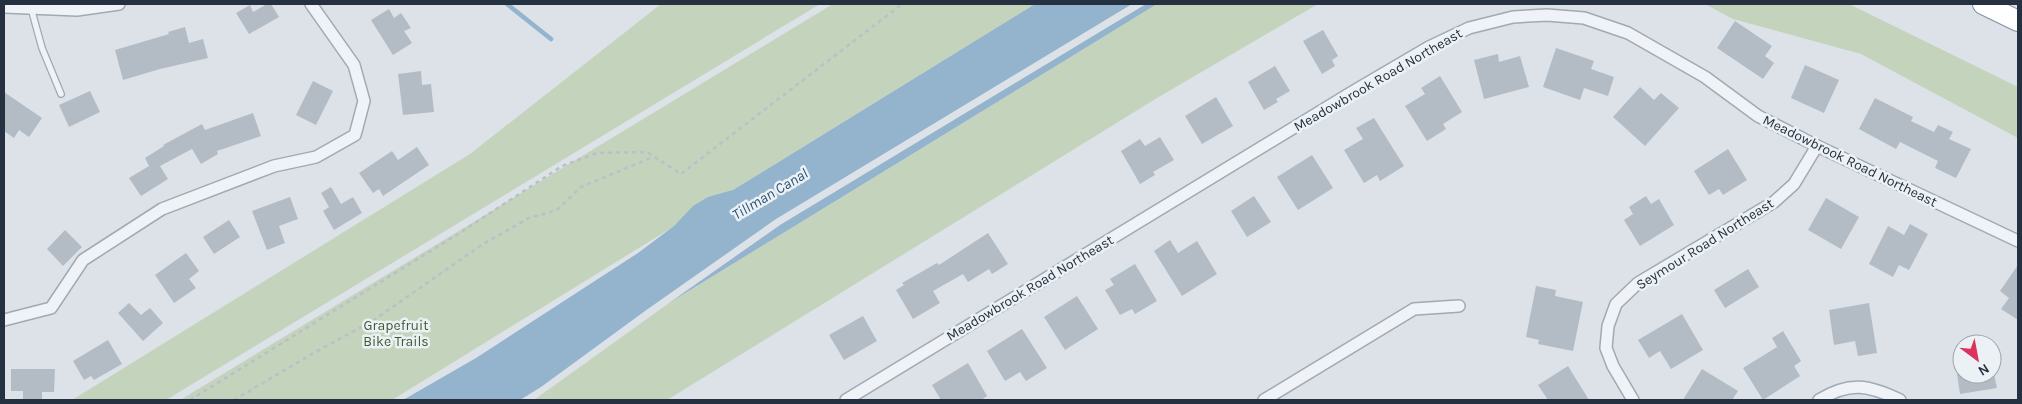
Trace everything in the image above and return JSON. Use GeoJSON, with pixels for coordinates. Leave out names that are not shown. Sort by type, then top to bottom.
{"type":"FeatureCollection","features":[{"type":"Feature","properties":{"kind":"highway"},"geometry":{"type":"LineString","coordinates":[[1983,4],[2018,21]]}},
{"type":"Feature","properties":{"kind":"street"},"geometry":{"type":"LineString","coordinates":[[4,7],[77,10],[119,4]]}},
{"type":"Feature","properties":{"kind":"street"},"geometry":{"type":"LineString","coordinates":[[4,320],[51,308],[84,260],[162,209],[274,166],[316,158],[355,135],[364,100],[354,65],[311,4]]}},
{"type":"Feature","properties":{"kind":"street","name":"Meadowbrook Road Northeast"},"geometry":{"type":"LineString","coordinates":[[846,400],[1429,47],[1468,28],[1513,18],[1547,15],[1584,18],[1628,32],[1706,77],[1758,116],[2018,241]]}},
{"type":"Feature","properties":{"kind":"street","name":"Seymour Road Northeast"},"geometry":{"type":"LineString","coordinates":[[1633,400],[1613,366],[1606,348],[1608,326],[1616,304],[1638,283],[1774,202],[1794,184],[1817,146]]}},
{"type":"Feature","properties":{"kind":"street"},"geometry":{"type":"LineString","coordinates":[[1264,400],[1414,309],[1459,306]]}},
{"type":"Feature","properties":{"kind":"street"},"geometry":{"type":"LineString","coordinates":[[1819,400],[1828,394],[1857,386],[1884,393],[1900,400]]}},
{"type":"Feature","properties":{"kind":"lane"},"geometry":{"type":"LineString","coordinates":[[31,8],[42,48],[60,94]]}},
{"type":"Feature","properties":{"kind":"path"},"geometry":{"type":"LineString","coordinates":[[190,400],[458,234],[562,166],[597,153],[647,152],[681,174],[902,4]]}},
{"type":"Feature","properties":{"kind":"path"},"geometry":{"type":"LineString","coordinates":[[234,400],[374,320],[483,244],[529,218],[557,210],[581,187],[654,156]]}},
{"type":"Feature","properties":{"kind":"green space"},"geometry":{"type":"Polygon","coordinates":[[[661,4],[820,4],[166,400],[72,400],[470,154],[661,4]]]}},
{"type":"Feature","properties":{"kind":"green space","name":"Grapefruit Bike Trails"},"geometry":{"type":"Polygon","coordinates":[[[833,4],[1035,4],[392,400],[180,400],[833,4]]]}},
{"type":"Feature","properties":{"kind":"green space"},"geometry":{"type":"Polygon","coordinates":[[[1157,4],[1318,4],[1157,98],[667,400],[534,400],[669,303],[1157,4]]]}},
{"type":"Feature","properties":{"kind":"green space"},"geometry":{"type":"Polygon","coordinates":[[[1705,4],[1849,4],[2018,87],[2018,138],[1861,54],[1733,19],[1705,4]]]}},
{"type":"Feature","properties":{"kind":"water","name":"Tillman Canal"},"geometry":{"type":"Polygon","coordinates":[[[1035,4],[1132,4],[776,219],[541,387],[520,400],[403,400],[476,358],[638,253],[674,226],[693,206],[708,197],[733,190],[1035,4]]]}},
{"type":"Feature","properties":{"kind":"water"},"geometry":{"type":"Polygon","coordinates":[[[1146,4],[1157,4],[669,303],[780,225],[1146,4]]]}},
{"type":"Feature","properties":{"kind":"building"},"geometry":{"type":"Polygon","coordinates":[[[267,4],[271,4],[279,17],[249,34],[236,13],[250,5],[253,12],[267,4]]]}},
{"type":"Feature","properties":{"kind":"building"},"geometry":{"type":"Polygon","coordinates":[[[389,9],[394,18],[401,13],[411,28],[404,31],[412,43],[393,55],[371,20],[389,9]]]}},
{"type":"Feature","properties":{"kind":"building"},"geometry":{"type":"Polygon","coordinates":[[[1735,21],[1772,46],[1765,56],[1774,63],[1763,79],[1717,48],[1735,21]]]}},
{"type":"Feature","properties":{"kind":"building"},"geometry":{"type":"Polygon","coordinates":[[[185,27],[189,43],[203,39],[208,58],[123,80],[115,50],[169,34],[168,32],[185,27]]]}},
{"type":"Feature","properties":{"kind":"building"},"geometry":{"type":"Polygon","coordinates":[[[1323,30],[1338,56],[1332,60],[1335,66],[1322,74],[1303,41],[1323,30]]]}},
{"type":"Feature","properties":{"kind":"building"},"geometry":{"type":"Polygon","coordinates":[[[1556,48],[1594,61],[1591,69],[1614,77],[1608,96],[1584,88],[1580,100],[1543,87],[1556,48]]]}},
{"type":"Feature","properties":{"kind":"building"},"geometry":{"type":"Polygon","coordinates":[[[1498,54],[1499,62],[1520,56],[1529,87],[1484,99],[1474,60],[1498,54]]]}},
{"type":"Feature","properties":{"kind":"building"},"geometry":{"type":"Polygon","coordinates":[[[1805,65],[1839,80],[1824,113],[1791,98],[1805,65]]]}},
{"type":"Feature","properties":{"kind":"building"},"geometry":{"type":"Polygon","coordinates":[[[1275,66],[1290,91],[1276,99],[1278,102],[1264,110],[1248,82],[1275,66]]]}},
{"type":"Feature","properties":{"kind":"building"},"geometry":{"type":"Polygon","coordinates":[[[421,71],[422,85],[431,84],[434,112],[403,115],[398,74],[421,71]]]}},
{"type":"Feature","properties":{"kind":"building"},"geometry":{"type":"Polygon","coordinates":[[[1440,76],[1462,112],[1443,124],[1446,129],[1427,141],[1405,106],[1425,94],[1421,88],[1440,76]]]}},
{"type":"Feature","properties":{"kind":"building"},"geometry":{"type":"Polygon","coordinates":[[[313,81],[333,91],[316,125],[296,115],[313,81]]]}},
{"type":"Feature","properties":{"kind":"building"},"geometry":{"type":"Polygon","coordinates":[[[1640,87],[1654,100],[1661,93],[1679,108],[1645,146],[1613,117],[1640,87]]]}},
{"type":"Feature","properties":{"kind":"building"},"geometry":{"type":"Polygon","coordinates":[[[90,91],[100,112],[69,127],[59,105],[90,91]]]}},
{"type":"Feature","properties":{"kind":"building"},"geometry":{"type":"Polygon","coordinates":[[[4,92],[42,118],[29,137],[19,130],[14,138],[4,131],[4,92]]]}},
{"type":"Feature","properties":{"kind":"building"},"geometry":{"type":"Polygon","coordinates":[[[1216,97],[1233,126],[1202,144],[1185,116],[1216,97]]]}},
{"type":"Feature","properties":{"kind":"building"},"geometry":{"type":"Polygon","coordinates":[[[1875,98],[1913,117],[1911,121],[1934,132],[1938,125],[1953,132],[1949,139],[1971,149],[1956,178],[1935,168],[1938,161],[1900,142],[1896,149],[1859,129],[1875,98]]]}},
{"type":"Feature","properties":{"kind":"building"},"geometry":{"type":"Polygon","coordinates":[[[253,113],[261,136],[217,151],[218,154],[201,164],[192,149],[160,166],[168,179],[141,196],[129,178],[149,166],[145,158],[163,145],[202,124],[205,130],[253,113]]]}},
{"type":"Feature","properties":{"kind":"building"},"geometry":{"type":"Polygon","coordinates":[[[1374,118],[1404,166],[1380,181],[1377,175],[1364,183],[1344,150],[1363,139],[1356,128],[1374,118]]]}},
{"type":"Feature","properties":{"kind":"building"},"geometry":{"type":"Polygon","coordinates":[[[1160,137],[1174,160],[1153,172],[1155,175],[1140,184],[1121,151],[1140,139],[1145,146],[1160,137]]]}},
{"type":"Feature","properties":{"kind":"building"},"geometry":{"type":"Polygon","coordinates":[[[417,147],[429,165],[383,196],[379,189],[373,193],[359,173],[392,151],[398,160],[417,147]]]}},
{"type":"Feature","properties":{"kind":"building"},"geometry":{"type":"Polygon","coordinates":[[[1728,149],[1747,180],[1723,195],[1719,189],[1709,195],[1694,171],[1728,149]]]}},
{"type":"Feature","properties":{"kind":"building"},"geometry":{"type":"Polygon","coordinates":[[[1312,155],[1333,188],[1298,210],[1277,177],[1312,155]]]}},
{"type":"Feature","properties":{"kind":"building"},"geometry":{"type":"Polygon","coordinates":[[[331,187],[341,204],[353,197],[362,213],[334,230],[323,211],[329,207],[321,193],[331,187]]]}},
{"type":"Feature","properties":{"kind":"building"},"geometry":{"type":"Polygon","coordinates":[[[1254,196],[1271,222],[1247,237],[1231,211],[1254,196]]]}},
{"type":"Feature","properties":{"kind":"building"},"geometry":{"type":"Polygon","coordinates":[[[1646,196],[1651,204],[1659,199],[1674,225],[1640,246],[1624,220],[1633,214],[1629,207],[1646,196]]]}},
{"type":"Feature","properties":{"kind":"building"},"geometry":{"type":"Polygon","coordinates":[[[290,197],[298,219],[279,226],[285,243],[267,250],[252,211],[290,197]]]}},
{"type":"Feature","properties":{"kind":"building"},"geometry":{"type":"Polygon","coordinates":[[[1826,198],[1859,217],[1841,249],[1808,230],[1826,198]]]}},
{"type":"Feature","properties":{"kind":"building"},"geometry":{"type":"Polygon","coordinates":[[[229,220],[240,237],[214,254],[203,237],[229,220]]]}},
{"type":"Feature","properties":{"kind":"building"},"geometry":{"type":"Polygon","coordinates":[[[1910,224],[1928,234],[1909,270],[1899,265],[1893,277],[1869,264],[1888,226],[1904,235],[1910,224]]]}},
{"type":"Feature","properties":{"kind":"building"},"geometry":{"type":"Polygon","coordinates":[[[65,230],[82,247],[63,266],[47,249],[65,230]]]}},
{"type":"Feature","properties":{"kind":"building"},"geometry":{"type":"Polygon","coordinates":[[[988,233],[1008,264],[992,274],[989,269],[968,282],[963,274],[933,291],[940,303],[913,319],[896,290],[904,285],[902,283],[937,263],[939,265],[988,233]]]}},
{"type":"Feature","properties":{"kind":"building"},"geometry":{"type":"Polygon","coordinates":[[[1170,240],[1178,253],[1197,241],[1217,274],[1182,296],[1154,251],[1170,240]]]}},
{"type":"Feature","properties":{"kind":"building"},"geometry":{"type":"Polygon","coordinates":[[[186,253],[199,271],[189,279],[196,288],[174,303],[155,275],[186,253]]]}},
{"type":"Feature","properties":{"kind":"building"},"geometry":{"type":"Polygon","coordinates":[[[1135,264],[1157,301],[1135,314],[1132,309],[1120,315],[1105,290],[1114,285],[1110,279],[1135,264]]]}},
{"type":"Feature","properties":{"kind":"building"},"geometry":{"type":"Polygon","coordinates":[[[2018,265],[2018,320],[2001,309],[2009,298],[2000,291],[2018,265]]]}},
{"type":"Feature","properties":{"kind":"building"},"geometry":{"type":"Polygon","coordinates":[[[1748,269],[1759,287],[1725,308],[1714,290],[1748,269]]]}},
{"type":"Feature","properties":{"kind":"building"},"geometry":{"type":"Polygon","coordinates":[[[1536,286],[1556,290],[1555,296],[1583,302],[1573,351],[1538,344],[1539,340],[1526,337],[1536,286]]]}},
{"type":"Feature","properties":{"kind":"building"},"geometry":{"type":"Polygon","coordinates":[[[1077,296],[1098,329],[1065,350],[1044,317],[1077,296]]]}},
{"type":"Feature","properties":{"kind":"building"},"geometry":{"type":"Polygon","coordinates":[[[129,303],[141,315],[150,308],[163,323],[143,341],[118,313],[129,303]]]}},
{"type":"Feature","properties":{"kind":"building"},"geometry":{"type":"Polygon","coordinates":[[[1869,303],[1877,353],[1858,356],[1855,341],[1834,345],[1829,310],[1869,303]]]}},
{"type":"Feature","properties":{"kind":"building"},"geometry":{"type":"Polygon","coordinates":[[[1682,314],[1703,350],[1671,369],[1660,351],[1649,358],[1638,340],[1682,314]]]}},
{"type":"Feature","properties":{"kind":"building"},"geometry":{"type":"Polygon","coordinates":[[[863,316],[877,341],[844,360],[829,335],[863,316]]]}},
{"type":"Feature","properties":{"kind":"building"},"geometry":{"type":"Polygon","coordinates":[[[1022,329],[1047,368],[1026,381],[1020,372],[1005,381],[987,351],[1022,329]]]}},
{"type":"Feature","properties":{"kind":"building"},"geometry":{"type":"Polygon","coordinates":[[[1783,331],[1801,361],[1794,366],[1800,376],[1763,400],[1743,368],[1777,347],[1772,338],[1783,331]]]}},
{"type":"Feature","properties":{"kind":"building"},"geometry":{"type":"Polygon","coordinates":[[[108,340],[122,364],[94,380],[91,376],[84,380],[73,361],[108,340]]]}},
{"type":"Feature","properties":{"kind":"building"},"geometry":{"type":"Polygon","coordinates":[[[968,363],[987,396],[981,400],[941,400],[932,385],[968,363]]]}},
{"type":"Feature","properties":{"kind":"building"},"geometry":{"type":"Polygon","coordinates":[[[1568,366],[1589,400],[1548,400],[1538,385],[1568,366]]]}},
{"type":"Feature","properties":{"kind":"building"},"geometry":{"type":"Polygon","coordinates":[[[11,369],[55,369],[54,392],[42,392],[42,399],[23,399],[23,391],[11,391],[11,369]]]}},
{"type":"Feature","properties":{"kind":"building"},"geometry":{"type":"Polygon","coordinates":[[[1702,369],[1738,391],[1732,400],[1683,400],[1702,369]]]}},
{"type":"Feature","properties":{"kind":"building"},"geometry":{"type":"Polygon","coordinates":[[[1958,384],[1996,384],[1997,388],[1960,394],[1958,384]]]}},
{"type":"Feature","properties":{"kind":"waterway"},"geometry":{"type":"LineString","coordinates":[[507,4],[551,39]]}}]}
